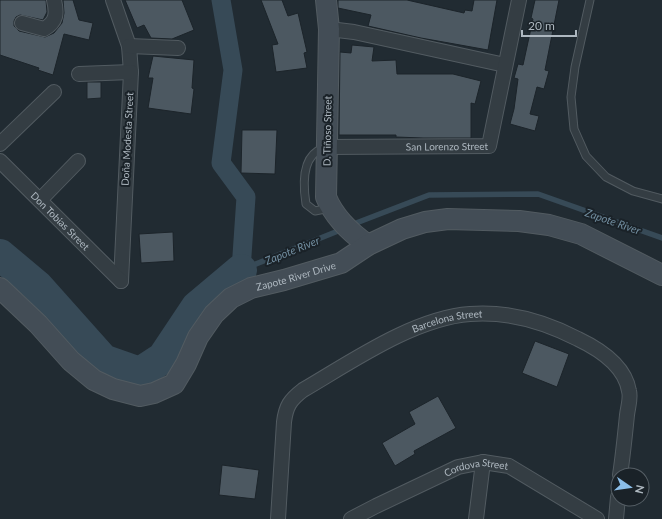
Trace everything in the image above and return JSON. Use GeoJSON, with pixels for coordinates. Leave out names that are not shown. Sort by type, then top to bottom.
{"type":"FeatureCollection","features":[{"type":"Feature","properties":{"kind":"street"},"geometry":{"type":"LineString","coordinates":[[22,23],[46,28],[56,19],[57,11],[54,0]]}},
{"type":"Feature","properties":{"kind":"street","name":"Doña Modesta Street"},"geometry":{"type":"LineString","coordinates":[[113,0],[129,46],[130,72],[121,281]]}},
{"type":"Feature","properties":{"kind":"street","name":"D. Tiñoso Street"},"geometry":{"type":"LineString","coordinates":[[326,0],[329,28],[326,197],[334,212],[362,241]]}},
{"type":"Feature","properties":{"kind":"street","name":"San Lorenzo Street"},"geometry":{"type":"LineString","coordinates":[[327,147],[489,146],[519,0]]}},
{"type":"Feature","properties":{"kind":"street"},"geometry":{"type":"LineString","coordinates":[[329,28],[354,32],[505,65]]}},
{"type":"Feature","properties":{"kind":"street"},"geometry":{"type":"LineString","coordinates":[[129,46],[178,48]]}},
{"type":"Feature","properties":{"kind":"street"},"geometry":{"type":"LineString","coordinates":[[79,74],[130,72]]}},
{"type":"Feature","properties":{"kind":"street"},"geometry":{"type":"LineString","coordinates":[[0,144],[54,92]]}},
{"type":"Feature","properties":{"kind":"street","name":"Don Tobias Street"},"geometry":{"type":"LineString","coordinates":[[0,161],[121,281]]}},
{"type":"Feature","properties":{"kind":"street"},"geometry":{"type":"LineString","coordinates":[[40,200],[78,161]]}},
{"type":"Feature","properties":{"kind":"street","name":"Zapote River Drive"},"geometry":{"type":"LineString","coordinates":[[0,288],[38,324],[71,361],[94,380],[113,389],[140,396],[174,384],[186,364],[198,337],[214,314],[231,298],[251,288],[341,263],[362,241],[425,222],[448,219],[519,221],[550,225],[581,234],[662,275]]}},
{"type":"Feature","properties":{"kind":"street","name":"Barcelona Street"},"geometry":{"type":"LineString","coordinates":[[278,519],[285,411],[291,399],[303,390],[387,342],[421,327],[447,318],[470,314],[497,314],[528,319],[558,329],[587,343],[612,361],[624,375],[630,392],[621,467]]}},
{"type":"Feature","properties":{"kind":"street"},"geometry":{"type":"LineString","coordinates":[[476,519],[483,462]]}},
{"type":"Feature","properties":{"kind":"street","name":"Cordova Street"},"geometry":{"type":"LineString","coordinates":[[351,519],[458,468],[483,462],[509,466],[597,519]]}},
{"type":"Feature","properties":{"kind":"street"},"geometry":{"type":"LineString","coordinates":[[616,519],[617,507]]}},
{"type":"Feature","properties":{"kind":"lane"},"geometry":{"type":"LineString","coordinates":[[590,0],[575,67],[571,97],[574,129],[586,156],[606,177],[633,191],[662,199]]}},
{"type":"Feature","properties":{"kind":"building"},"geometry":{"type":"Polygon","coordinates":[[[0,0],[46,0],[47,12],[43,20],[20,15],[16,17],[14,21],[14,26],[19,31],[45,37],[54,33],[62,23],[64,13],[63,0],[73,0],[79,20],[93,23],[89,40],[64,34],[53,75],[38,70],[39,68],[0,55],[0,0]]]}},
{"type":"Feature","properties":{"kind":"building"},"geometry":{"type":"Polygon","coordinates":[[[125,0],[182,0],[194,30],[172,39],[151,38],[144,25],[137,28],[125,0]]]}},
{"type":"Feature","properties":{"kind":"building"},"geometry":{"type":"Polygon","coordinates":[[[261,0],[282,0],[288,16],[298,13],[307,52],[304,53],[307,68],[276,72],[272,45],[278,44],[261,0]]]}},
{"type":"Feature","properties":{"kind":"building"},"geometry":{"type":"Polygon","coordinates":[[[338,0],[407,0],[464,13],[465,10],[472,11],[474,0],[497,0],[488,50],[421,38],[368,26],[371,15],[338,8],[338,0]]]}},
{"type":"Feature","properties":{"kind":"building"},"geometry":{"type":"Polygon","coordinates":[[[535,0],[559,0],[545,70],[549,71],[544,89],[537,87],[530,114],[539,116],[535,131],[510,124],[514,109],[518,79],[514,78],[518,64],[523,65],[533,19],[531,18],[535,0]]]}},
{"type":"Feature","properties":{"kind":"building"},"geometry":{"type":"Polygon","coordinates":[[[352,45],[374,47],[372,61],[396,60],[397,74],[453,74],[481,81],[475,104],[471,103],[471,138],[396,137],[396,135],[339,135],[340,52],[351,53],[352,45]]]}},
{"type":"Feature","properties":{"kind":"building"},"geometry":{"type":"Polygon","coordinates":[[[153,56],[194,60],[192,88],[194,89],[191,114],[148,108],[153,78],[148,78],[153,56]]]}},
{"type":"Feature","properties":{"kind":"building"},"geometry":{"type":"Polygon","coordinates":[[[87,82],[101,82],[101,98],[87,99],[87,82]]]}},
{"type":"Feature","properties":{"kind":"building"},"geometry":{"type":"Polygon","coordinates":[[[242,130],[277,130],[275,174],[241,173],[242,130]]]}},
{"type":"Feature","properties":{"kind":"building"},"geometry":{"type":"Polygon","coordinates":[[[173,232],[174,261],[141,263],[139,234],[173,232]]]}},
{"type":"Feature","properties":{"kind":"building"},"geometry":{"type":"Polygon","coordinates":[[[535,341],[569,354],[557,387],[522,373],[535,341]]]}},
{"type":"Feature","properties":{"kind":"building"},"geometry":{"type":"Polygon","coordinates":[[[438,396],[456,428],[414,451],[415,454],[395,466],[382,443],[415,424],[409,412],[438,396]]]}},
{"type":"Feature","properties":{"kind":"building"},"geometry":{"type":"Polygon","coordinates":[[[222,465],[259,470],[255,499],[219,495],[222,465]]]}},
{"type":"Feature","properties":{"kind":"waterway"},"geometry":{"type":"LineString","coordinates":[[221,0],[233,70],[221,163],[246,197],[241,270]]}},
{"type":"Feature","properties":{"kind":"waterway","name":"Zapote River"},"geometry":{"type":"LineString","coordinates":[[351,225],[429,195],[538,194],[662,238]]}},
{"type":"Feature","properties":{"kind":"waterway","name":"Zapote River"},"geometry":{"type":"LineString","coordinates":[[241,270],[343,229]]}},
{"type":"Feature","properties":{"kind":"waterway","name":"Zapote River"},"geometry":{"type":"LineString","coordinates":[[0,255],[37,286],[103,360],[140,373],[163,358],[197,307],[241,270]]}}]}
